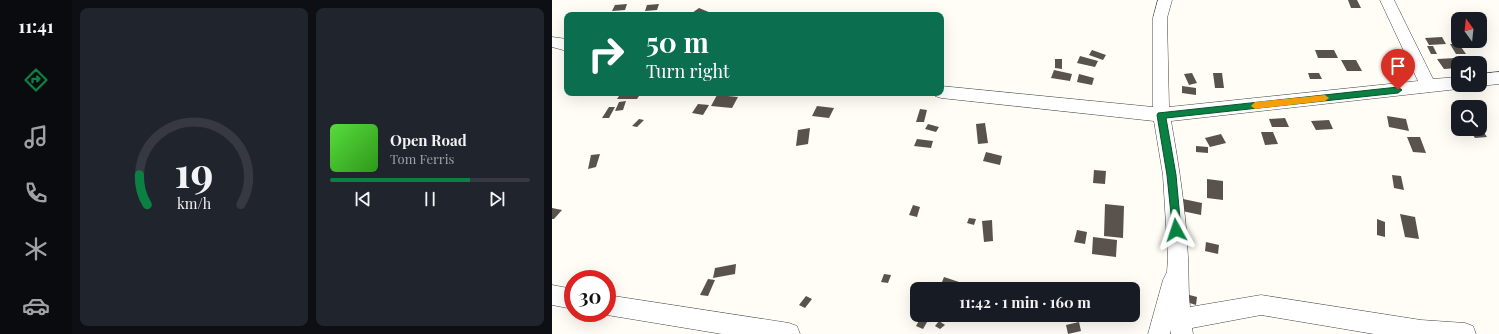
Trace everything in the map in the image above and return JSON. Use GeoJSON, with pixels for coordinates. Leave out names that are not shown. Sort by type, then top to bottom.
{"type":"FeatureCollection","features":[{"type":"Feature","properties":{"kind":"street"},"geometry":{"type":"LineString","coordinates":[[1165,0],[1160,18],[1161,115],[1172,175],[1178,258],[1177,288],[1182,327],[1261,306],[1421,331],[1465,334]]}},
{"type":"Feature","properties":{"kind":"street"},"geometry":{"type":"LineString","coordinates":[[1387,0],[1428,86]]}},
{"type":"Feature","properties":{"kind":"street"},"geometry":{"type":"LineString","coordinates":[[552,42],[564,44]]}},
{"type":"Feature","properties":{"kind":"street"},"geometry":{"type":"LineString","coordinates":[[1487,79],[1499,78]]}},
{"type":"Feature","properties":{"kind":"street"},"geometry":{"type":"LineString","coordinates":[[944,92],[1161,115],[1451,84]]}},
{"type":"Feature","properties":{"kind":"street"},"geometry":{"type":"LineString","coordinates":[[1159,334],[1178,258]]}},
{"type":"Feature","properties":{"kind":"street"},"geometry":{"type":"LineString","coordinates":[[552,295],[564,297]]}},
{"type":"Feature","properties":{"kind":"street"},"geometry":{"type":"LineString","coordinates":[[616,306],[789,334]]}},
{"type":"Feature","properties":{"kind":"building"},"geometry":{"type":"Polygon","coordinates":[[[1348,0],[1357,0],[1361,8],[1351,8],[1348,0]]]}},
{"type":"Feature","properties":{"kind":"building"},"geometry":{"type":"Polygon","coordinates":[[[627,4],[625,10],[612,11],[615,5],[627,4]]]}},
{"type":"Feature","properties":{"kind":"building"},"geometry":{"type":"Polygon","coordinates":[[[659,4],[657,10],[645,11],[647,5],[659,4]]]}},
{"type":"Feature","properties":{"kind":"building"},"geometry":{"type":"Polygon","coordinates":[[[699,8],[709,12],[693,12],[699,8]]]}},
{"type":"Feature","properties":{"kind":"building"},"geometry":{"type":"Polygon","coordinates":[[[1442,37],[1446,44],[1429,45],[1425,38],[1442,37]]]}},
{"type":"Feature","properties":{"kind":"building"},"geometry":{"type":"Polygon","coordinates":[[[1427,46],[1433,46],[1437,54],[1431,54],[1427,46]]]}},
{"type":"Feature","properties":{"kind":"building"},"geometry":{"type":"Polygon","coordinates":[[[1452,48],[1462,48],[1466,54],[1456,54],[1452,48]]]}},
{"type":"Feature","properties":{"kind":"building"},"geometry":{"type":"Polygon","coordinates":[[[1092,50],[1106,55],[1103,60],[1089,55],[1092,50]]]}},
{"type":"Feature","properties":{"kind":"building"},"geometry":{"type":"Polygon","coordinates":[[[1315,50],[1334,50],[1338,58],[1318,58],[1315,50]]]}},
{"type":"Feature","properties":{"kind":"building"},"geometry":{"type":"Polygon","coordinates":[[[1080,56],[1098,61],[1095,67],[1077,63],[1080,56]]]}},
{"type":"Feature","properties":{"kind":"building"},"geometry":{"type":"Polygon","coordinates":[[[1451,58],[1451,68],[1444,69],[1437,59],[1451,58]]]}},
{"type":"Feature","properties":{"kind":"building"},"geometry":{"type":"Polygon","coordinates":[[[1055,59],[1062,59],[1062,69],[1055,68],[1055,59]]]}},
{"type":"Feature","properties":{"kind":"building"},"geometry":{"type":"Polygon","coordinates":[[[1341,60],[1356,60],[1362,71],[1347,71],[1341,60]]]}},
{"type":"Feature","properties":{"kind":"building"},"geometry":{"type":"Polygon","coordinates":[[[1054,70],[1072,74],[1070,81],[1051,78],[1054,70]]]}},
{"type":"Feature","properties":{"kind":"building"},"geometry":{"type":"Polygon","coordinates":[[[1192,73],[1197,83],[1189,85],[1184,74],[1192,73]]]}},
{"type":"Feature","properties":{"kind":"building"},"geometry":{"type":"Polygon","coordinates":[[[1213,73],[1222,73],[1224,88],[1215,88],[1213,73]]]}},
{"type":"Feature","properties":{"kind":"building"},"geometry":{"type":"Polygon","coordinates":[[[1308,73],[1319,73],[1322,79],[1310,79],[1308,73]]]}},
{"type":"Feature","properties":{"kind":"building"},"geometry":{"type":"Polygon","coordinates":[[[1079,74],[1094,78],[1092,85],[1077,82],[1079,74]]]}},
{"type":"Feature","properties":{"kind":"building"},"geometry":{"type":"Polygon","coordinates":[[[1182,86],[1196,88],[1196,95],[1182,93],[1182,86]]]}},
{"type":"Feature","properties":{"kind":"building"},"geometry":{"type":"Polygon","coordinates":[[[619,96],[639,96],[637,99],[617,99],[619,96]]]}},
{"type":"Feature","properties":{"kind":"building"},"geometry":{"type":"Polygon","coordinates":[[[716,96],[738,97],[732,108],[711,106],[716,96]]]}},
{"type":"Feature","properties":{"kind":"building"},"geometry":{"type":"Polygon","coordinates":[[[626,101],[623,110],[615,111],[619,102],[626,101]]]}},
{"type":"Feature","properties":{"kind":"building"},"geometry":{"type":"Polygon","coordinates":[[[698,104],[709,105],[703,115],[692,113],[698,104]]]}},
{"type":"Feature","properties":{"kind":"building"},"geometry":{"type":"Polygon","coordinates":[[[817,106],[834,108],[829,118],[812,116],[817,106]]]}},
{"type":"Feature","properties":{"kind":"building"},"geometry":{"type":"Polygon","coordinates":[[[609,107],[615,107],[609,118],[602,118],[609,107]]]}},
{"type":"Feature","properties":{"kind":"building"},"geometry":{"type":"Polygon","coordinates":[[[920,109],[927,110],[924,122],[916,122],[920,109]]]}},
{"type":"Feature","properties":{"kind":"building"},"geometry":{"type":"Polygon","coordinates":[[[1387,116],[1406,119],[1409,131],[1389,127],[1387,116]]]}},
{"type":"Feature","properties":{"kind":"building"},"geometry":{"type":"Polygon","coordinates":[[[1285,118],[1289,127],[1272,127],[1269,119],[1285,118]]]}},
{"type":"Feature","properties":{"kind":"building"},"geometry":{"type":"Polygon","coordinates":[[[639,119],[644,120],[637,127],[632,126],[639,119]]]}},
{"type":"Feature","properties":{"kind":"building"},"geometry":{"type":"Polygon","coordinates":[[[1329,120],[1333,129],[1316,130],[1311,121],[1329,120]]]}},
{"type":"Feature","properties":{"kind":"building"},"geometry":{"type":"Polygon","coordinates":[[[985,123],[988,143],[978,144],[976,124],[985,123]]]}},
{"type":"Feature","properties":{"kind":"building"},"geometry":{"type":"Polygon","coordinates":[[[928,124],[939,127],[936,132],[925,129],[928,124]]]}},
{"type":"Feature","properties":{"kind":"building"},"geometry":{"type":"Polygon","coordinates":[[[810,128],[808,144],[796,146],[798,130],[810,128]]]}},
{"type":"Feature","properties":{"kind":"building"},"geometry":{"type":"Polygon","coordinates":[[[1261,132],[1273,132],[1278,144],[1265,145],[1261,132]]]}},
{"type":"Feature","properties":{"kind":"building"},"geometry":{"type":"Polygon","coordinates":[[[1221,134],[1226,143],[1210,147],[1205,138],[1221,134]]]}},
{"type":"Feature","properties":{"kind":"building"},"geometry":{"type":"Polygon","coordinates":[[[1474,136],[1487,137],[1475,138],[1474,136]]]}},
{"type":"Feature","properties":{"kind":"building"},"geometry":{"type":"Polygon","coordinates":[[[1407,137],[1420,137],[1426,153],[1413,152],[1407,137]]]}},
{"type":"Feature","properties":{"kind":"building"},"geometry":{"type":"Polygon","coordinates":[[[917,139],[933,141],[931,148],[914,146],[917,139]]]}},
{"type":"Feature","properties":{"kind":"building"},"geometry":{"type":"Polygon","coordinates":[[[1196,146],[1208,147],[1208,153],[1196,152],[1196,146]]]}},
{"type":"Feature","properties":{"kind":"building"},"geometry":{"type":"Polygon","coordinates":[[[986,152],[1002,156],[1000,165],[983,161],[986,152]]]}},
{"type":"Feature","properties":{"kind":"building"},"geometry":{"type":"Polygon","coordinates":[[[600,154],[596,167],[588,169],[591,155],[600,154]]]}},
{"type":"Feature","properties":{"kind":"building"},"geometry":{"type":"Polygon","coordinates":[[[1094,170],[1106,171],[1105,184],[1093,183],[1094,170]]]}},
{"type":"Feature","properties":{"kind":"building"},"geometry":{"type":"Polygon","coordinates":[[[1392,175],[1401,176],[1404,190],[1394,188],[1392,175]]]}},
{"type":"Feature","properties":{"kind":"building"},"geometry":{"type":"Polygon","coordinates":[[[1207,179],[1223,181],[1223,200],[1207,198],[1207,179]]]}},
{"type":"Feature","properties":{"kind":"building"},"geometry":{"type":"Polygon","coordinates":[[[1183,199],[1202,203],[1201,215],[1182,211],[1183,199]]]}},
{"type":"Feature","properties":{"kind":"building"},"geometry":{"type":"Polygon","coordinates":[[[1105,204],[1124,206],[1123,238],[1104,236],[1105,204]]]}},
{"type":"Feature","properties":{"kind":"building"},"geometry":{"type":"Polygon","coordinates":[[[913,205],[920,207],[917,217],[909,215],[913,205]]]}},
{"type":"Feature","properties":{"kind":"building"},"geometry":{"type":"Polygon","coordinates":[[[552,208],[562,210],[554,219],[552,219],[552,208]]]}},
{"type":"Feature","properties":{"kind":"building"},"geometry":{"type":"Polygon","coordinates":[[[1400,214],[1415,217],[1419,239],[1405,237],[1400,214]]]}},
{"type":"Feature","properties":{"kind":"building"},"geometry":{"type":"Polygon","coordinates":[[[969,218],[976,219],[974,225],[967,223],[969,218]]]}},
{"type":"Feature","properties":{"kind":"building"},"geometry":{"type":"Polygon","coordinates":[[[1377,219],[1385,222],[1385,237],[1377,235],[1377,219]]]}},
{"type":"Feature","properties":{"kind":"building"},"geometry":{"type":"Polygon","coordinates":[[[992,220],[993,241],[984,242],[982,221],[992,220]]]}},
{"type":"Feature","properties":{"kind":"building"},"geometry":{"type":"Polygon","coordinates":[[[1077,230],[1087,232],[1085,244],[1074,242],[1077,230]]]}},
{"type":"Feature","properties":{"kind":"building"},"geometry":{"type":"Polygon","coordinates":[[[1093,237],[1117,240],[1116,257],[1092,254],[1093,237]]]}},
{"type":"Feature","properties":{"kind":"building"},"geometry":{"type":"Polygon","coordinates":[[[1206,242],[1219,245],[1218,254],[1205,251],[1206,242]]]}},
{"type":"Feature","properties":{"kind":"building"},"geometry":{"type":"Polygon","coordinates":[[[736,264],[735,274],[713,278],[715,268],[736,264]]]}},
{"type":"Feature","properties":{"kind":"building"},"geometry":{"type":"Polygon","coordinates":[[[884,274],[891,275],[888,283],[881,282],[884,274]]]}},
{"type":"Feature","properties":{"kind":"building"},"geometry":{"type":"Polygon","coordinates":[[[944,277],[959,282],[942,282],[944,277]]]}},
{"type":"Feature","properties":{"kind":"building"},"geometry":{"type":"Polygon","coordinates":[[[708,279],[715,280],[708,296],[700,295],[708,279]]]}},
{"type":"Feature","properties":{"kind":"building"},"geometry":{"type":"Polygon","coordinates":[[[1182,293],[1197,297],[1196,305],[1180,300],[1182,293]]]}},
{"type":"Feature","properties":{"kind":"building"},"geometry":{"type":"Polygon","coordinates":[[[806,296],[812,299],[805,308],[799,305],[806,296]]]}},
{"type":"Feature","properties":{"kind":"building"},"geometry":{"type":"Polygon","coordinates":[[[918,322],[927,322],[923,329],[916,326],[918,322]]]}},
{"type":"Feature","properties":{"kind":"building"},"geometry":{"type":"Polygon","coordinates":[[[938,322],[945,325],[940,329],[935,326],[938,322]]]}},
{"type":"Feature","properties":{"kind":"building"},"geometry":{"type":"Polygon","coordinates":[[[1079,322],[1081,331],[1068,334],[1066,325],[1079,322]]]}},
{"type":"Feature","properties":{"kind":"slow traffic"},"geometry":{"type":"LineString","coordinates":[[1255,106],[1325,98]]}},
{"type":"Feature","properties":{"kind":"route"},"geometry":{"type":"LineString","coordinates":[[1176,230],[1172,175],[1161,115],[1398,90]]}}]}
